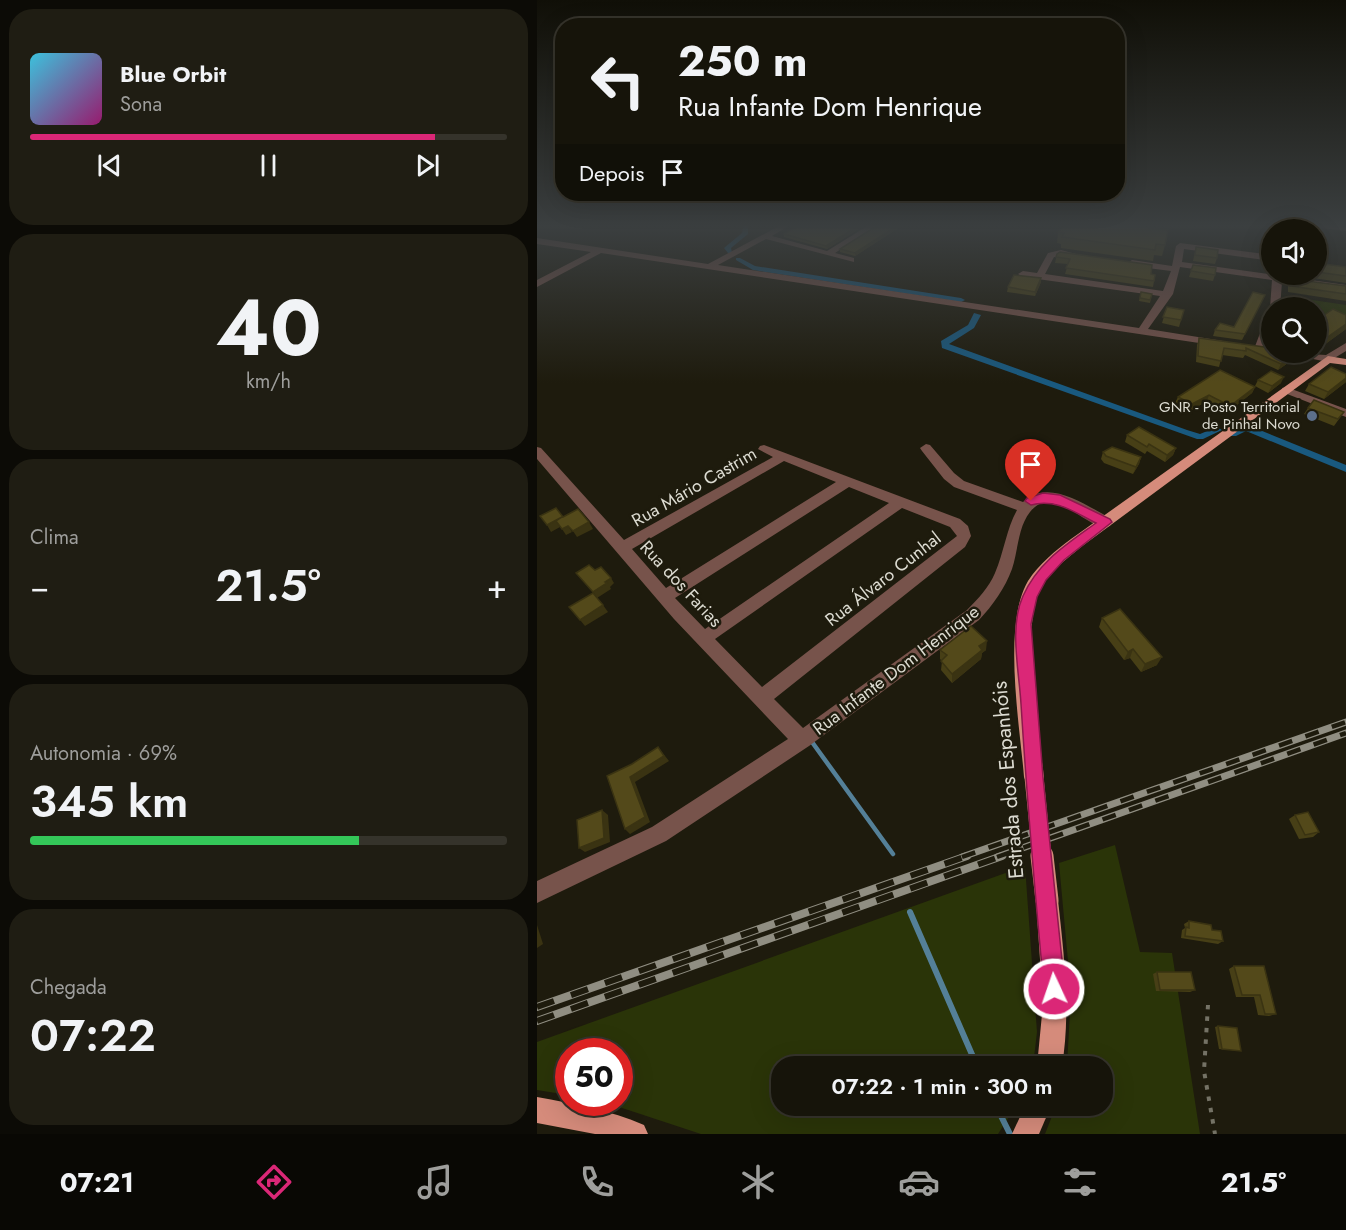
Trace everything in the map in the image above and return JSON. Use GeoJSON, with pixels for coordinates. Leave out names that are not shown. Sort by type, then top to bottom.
{"type":"FeatureCollection","features":[{"type":"Feature","properties":{"kind":"main road"},"geometry":{"type":"LineString","coordinates":[[1105,522],[1328,359],[1346,362]]}},
{"type":"Feature","properties":{"kind":"main road","name":"Estrada dos Espanhóis"},"geometry":{"type":"LineString","coordinates":[[1051,1056],[1054,989],[1023,635],[1029,597],[1034,586],[1049,566],[1105,522]]}},
{"type":"Feature","properties":{"kind":"main road"},"geometry":{"type":"LineString","coordinates":[[537,1110],[592,1120],[635,1134]]}},
{"type":"Feature","properties":{"kind":"main road"},"geometry":{"type":"LineString","coordinates":[[1025,1134],[1033,1116]]}},
{"type":"Feature","properties":{"kind":"street"},"geometry":{"type":"LineString","coordinates":[[782,278],[1236,345]]}},
{"type":"Feature","properties":{"kind":"street"},"geometry":{"type":"LineString","coordinates":[[1053,278],[1168,294]]}},
{"type":"Feature","properties":{"kind":"street"},"geometry":{"type":"LineString","coordinates":[[1141,332],[1168,294],[1173,278]]}},
{"type":"Feature","properties":{"kind":"street"},"geometry":{"type":"LineString","coordinates":[[1327,285],[1346,288]]}},
{"type":"Feature","properties":{"kind":"street"},"geometry":{"type":"LineString","coordinates":[[1248,347],[1259,349],[1261,344]]}},
{"type":"Feature","properties":{"kind":"street"},"geometry":{"type":"LineString","coordinates":[[1328,359],[1346,346]]}},
{"type":"Feature","properties":{"kind":"street"},"geometry":{"type":"LineString","coordinates":[[1286,390],[1343,408]]}},
{"type":"Feature","properties":{"kind":"street","name":"Rua Álvaro Cunhal"},"geometry":{"type":"LineString","coordinates":[[761,698],[963,539],[964,533],[958,525],[764,448]]}},
{"type":"Feature","properties":{"kind":"street"},"geometry":{"type":"LineString","coordinates":[[926,448],[949,476],[959,484],[1024,508],[1031,501],[1043,497],[1056,498],[1105,522]]}},
{"type":"Feature","properties":{"kind":"street","name":"Rua dos Farias"},"geometry":{"type":"LineString","coordinates":[[537,451],[665,596],[802,740]]}},
{"type":"Feature","properties":{"kind":"street","name":"Rua Mário Castrim"},"geometry":{"type":"LineString","coordinates":[[622,549],[783,456]]}},
{"type":"Feature","properties":{"kind":"street"},"geometry":{"type":"LineString","coordinates":[[665,596],[848,481]]}},
{"type":"Feature","properties":{"kind":"street"},"geometry":{"type":"LineString","coordinates":[[704,638],[900,502]]}},
{"type":"Feature","properties":{"kind":"street","name":"Rua Infante Dom Henrique"},"geometry":{"type":"LineString","coordinates":[[537,892],[659,834],[802,740],[973,615],[987,601],[1004,570],[1024,508]]}},
{"type":"Feature","properties":{"kind":"path"},"geometry":{"type":"LineString","coordinates":[[1208,1005],[1204,1071],[1215,1134]]}},
{"type":"Feature","properties":{"kind":"green space"},"geometry":{"type":"Polygon","coordinates":[[[1327,302],[1346,305],[1346,320],[1328,316],[1327,302]]]}},
{"type":"Feature","properties":{"kind":"green space"},"geometry":{"type":"Polygon","coordinates":[[[1115,845],[1140,952],[1172,953],[1200,1134],[1045,1134],[1052,1116],[1113,1116],[1113,1056],[1068,1056],[1071,994],[1059,863],[1115,845]]]}},
{"type":"Feature","properties":{"kind":"green space"},"geometry":{"type":"Polygon","coordinates":[[[1025,866],[1037,1032],[1034,1056],[771,1056],[771,1116],[1010,1116],[998,1134],[701,1134],[633,1112],[633,1038],[555,1038],[555,1093],[537,1090],[537,1042],[1025,866]]]}},
{"type":"Feature","properties":{"kind":"building"},"geometry":{"type":"Polygon","coordinates":[[[1013,278],[1041,278],[1035,292],[1008,287],[1013,278]]]}},
{"type":"Feature","properties":{"kind":"building"},"geometry":{"type":"Polygon","coordinates":[[[1133,278],[1155,278],[1154,281],[1133,278]]]}},
{"type":"Feature","properties":{"kind":"building"},"geometry":{"type":"Polygon","coordinates":[[[1327,284],[1346,286],[1346,294],[1291,286],[1327,284]]]}},
{"type":"Feature","properties":{"kind":"building"},"geometry":{"type":"Polygon","coordinates":[[[1141,292],[1152,294],[1150,300],[1140,298],[1141,292]]]}},
{"type":"Feature","properties":{"kind":"building"},"geometry":{"type":"Polygon","coordinates":[[[1253,292],[1265,295],[1261,297],[1261,303],[1245,334],[1215,330],[1220,323],[1234,327],[1253,292]]]}},
{"type":"Feature","properties":{"kind":"building"},"geometry":{"type":"Polygon","coordinates":[[[1167,307],[1184,310],[1181,320],[1163,317],[1167,307]]]}},
{"type":"Feature","properties":{"kind":"building"},"geometry":{"type":"Polygon","coordinates":[[[1333,309],[1346,315],[1346,324],[1327,337],[1327,320],[1327,313],[1333,309]]]}},
{"type":"Feature","properties":{"kind":"building"},"geometry":{"type":"Polygon","coordinates":[[[1199,338],[1261,346],[1261,355],[1246,348],[1246,351],[1224,348],[1221,361],[1198,356],[1199,338]]]}},
{"type":"Feature","properties":{"kind":"building"},"geometry":{"type":"Polygon","coordinates":[[[1331,367],[1346,374],[1346,378],[1328,392],[1309,384],[1331,367]]]}},
{"type":"Feature","properties":{"kind":"building"},"geometry":{"type":"Polygon","coordinates":[[[1220,370],[1255,387],[1230,406],[1209,395],[1192,404],[1178,397],[1220,370]]]}},
{"type":"Feature","properties":{"kind":"building"},"geometry":{"type":"Polygon","coordinates":[[[1271,371],[1284,377],[1272,386],[1258,380],[1271,371]]]}},
{"type":"Feature","properties":{"kind":"building"},"geometry":{"type":"Polygon","coordinates":[[[1314,400],[1344,412],[1338,419],[1308,408],[1314,400]]]}},
{"type":"Feature","properties":{"kind":"building"},"geometry":{"type":"Polygon","coordinates":[[[1139,427],[1176,448],[1167,455],[1127,435],[1139,427]]]}},
{"type":"Feature","properties":{"kind":"building"},"geometry":{"type":"Polygon","coordinates":[[[1112,447],[1141,457],[1136,467],[1106,456],[1103,452],[1112,447]]]}},
{"type":"Feature","properties":{"kind":"building"},"geometry":{"type":"Polygon","coordinates":[[[556,508],[563,517],[578,509],[589,522],[573,531],[568,526],[562,529],[556,521],[562,517],[547,525],[540,516],[556,508]]]}},
{"type":"Feature","properties":{"kind":"building"},"geometry":{"type":"Polygon","coordinates":[[[589,565],[595,570],[601,567],[611,578],[593,592],[576,573],[589,565]]]}},
{"type":"Feature","properties":{"kind":"building"},"geometry":{"type":"Polygon","coordinates":[[[593,593],[603,605],[580,620],[569,607],[593,593]]]}},
{"type":"Feature","properties":{"kind":"building"},"geometry":{"type":"Polygon","coordinates":[[[1120,609],[1162,657],[1145,664],[1133,649],[1128,652],[1102,618],[1120,609]]]}},
{"type":"Feature","properties":{"kind":"building"},"geometry":{"type":"Polygon","coordinates":[[[971,626],[987,641],[979,646],[982,650],[952,674],[941,661],[947,655],[940,650],[971,626]]]}},
{"type":"Feature","properties":{"kind":"building"},"geometry":{"type":"Polygon","coordinates":[[[658,747],[664,756],[630,777],[645,817],[625,829],[607,776],[632,764],[658,747]]]}},
{"type":"Feature","properties":{"kind":"building"},"geometry":{"type":"Polygon","coordinates":[[[602,810],[604,838],[579,848],[577,820],[602,810]]]}},
{"type":"Feature","properties":{"kind":"building"},"geometry":{"type":"Polygon","coordinates":[[[1308,812],[1319,832],[1305,835],[1295,815],[1308,812]]]}},
{"type":"Feature","properties":{"kind":"building"},"geometry":{"type":"Polygon","coordinates":[[[1189,921],[1211,925],[1212,930],[1221,931],[1223,941],[1185,936],[1186,927],[1189,928],[1189,921]]]}},
{"type":"Feature","properties":{"kind":"building"},"geometry":{"type":"Polygon","coordinates":[[[1234,966],[1264,966],[1276,1014],[1265,1014],[1260,995],[1242,995],[1234,966]]]}},
{"type":"Feature","properties":{"kind":"building"},"geometry":{"type":"Polygon","coordinates":[[[1157,972],[1191,972],[1195,990],[1160,990],[1157,972]]]}},
{"type":"Feature","properties":{"kind":"building"},"geometry":{"type":"Polygon","coordinates":[[[1218,1026],[1237,1028],[1241,1051],[1222,1049],[1218,1026]]]}},
{"type":"Feature","properties":{"kind":"waterway"},"geometry":{"type":"LineString","coordinates":[[817,278],[961,300]]}},
{"type":"Feature","properties":{"kind":"waterway"},"geometry":{"type":"LineString","coordinates":[[977,315],[971,326],[944,343],[945,346],[1200,437],[1217,430]]}},
{"type":"Feature","properties":{"kind":"waterway"},"geometry":{"type":"LineString","coordinates":[[1233,434],[1245,427],[1346,469]]}},
{"type":"Feature","properties":{"kind":"waterway"},"geometry":{"type":"LineString","coordinates":[[812,742],[893,854]]}},
{"type":"Feature","properties":{"kind":"waterway"},"geometry":{"type":"LineString","coordinates":[[910,912],[973,1056]]}},
{"type":"Feature","properties":{"kind":"waterway"},"geometry":{"type":"LineString","coordinates":[[1001,1116],[1010,1134]]}},
{"type":"Feature","properties":{"kind":"railway"},"geometry":{"type":"LineString","coordinates":[[962,857],[1346,722]]}},
{"type":"Feature","properties":{"kind":"railway"},"geometry":{"type":"LineString","coordinates":[[997,857],[1346,733]]}},
{"type":"Feature","properties":{"kind":"railway"},"geometry":{"type":"LineString","coordinates":[[537,1007],[967,856]]}},
{"type":"Feature","properties":{"kind":"railway"},"geometry":{"type":"LineString","coordinates":[[537,1021],[1002,856]]}},
{"type":"Feature","properties":{"kind":"place","name":"GNR - Posto Territorial de Pinhal Novo"},"geometry":{"type":"Point","coordinates":[1312,416]}},
{"type":"Feature","properties":{"kind":"route"},"geometry":{"type":"LineString","coordinates":[[1031,501],[1043,497],[1067,501],[1105,522],[1059,556],[1040,576],[1029,597],[1024,624],[1034,777],[1053,959],[1054,989]]}}]}
